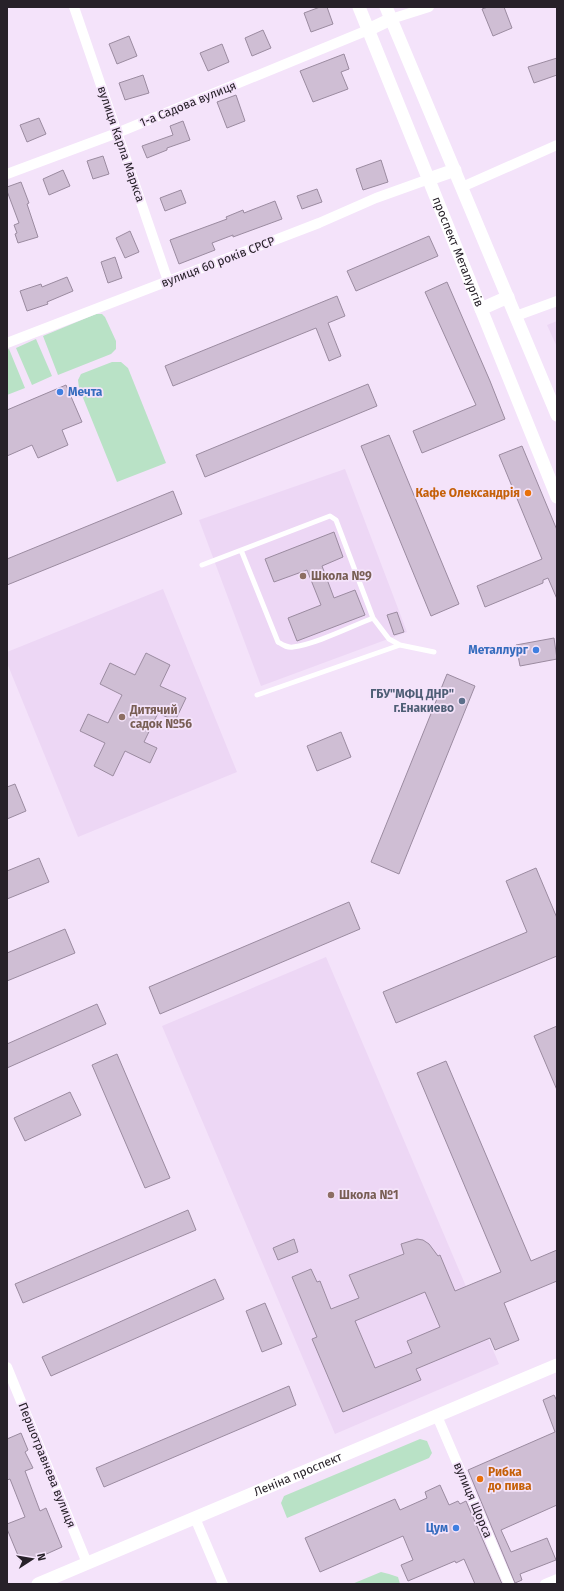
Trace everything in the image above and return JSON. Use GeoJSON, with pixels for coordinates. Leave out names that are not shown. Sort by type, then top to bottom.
{"type":"FeatureCollection","features":[{"type":"Feature","properties":{"kind":"street","name":"вулиця Карла Маркса"},"geometry":{"type":"LineString","coordinates":[[74,7],[168,281]]}},
{"type":"Feature","properties":{"kind":"street","name":"проспект Металургів"},"geometry":{"type":"LineString","coordinates":[[359,7],[557,497]]}},
{"type":"Feature","properties":{"kind":"street"},"geometry":{"type":"LineString","coordinates":[[368,30],[389,13],[430,7]]}},
{"type":"Feature","properties":{"kind":"street"},"geometry":{"type":"LineString","coordinates":[[389,13],[557,415]]}},
{"type":"Feature","properties":{"kind":"street","name":"1-а Садова вулиця"},"geometry":{"type":"LineString","coordinates":[[7,174],[117,133],[368,30]]}},
{"type":"Feature","properties":{"kind":"street"},"geometry":{"type":"LineString","coordinates":[[462,187],[557,145]]}},
{"type":"Feature","properties":{"kind":"street"},"geometry":{"type":"LineString","coordinates":[[429,179],[455,170]]}},
{"type":"Feature","properties":{"kind":"street","name":"вулиця 60 років СРСР"},"geometry":{"type":"LineString","coordinates":[[7,343],[319,223],[376,198],[429,179]]}},
{"type":"Feature","properties":{"kind":"street"},"geometry":{"type":"LineString","coordinates":[[481,309],[508,297]]}},
{"type":"Feature","properties":{"kind":"street"},"geometry":{"type":"LineString","coordinates":[[516,316],[557,301]]}},
{"type":"Feature","properties":{"kind":"street","name":"Леніна проспект"},"geometry":{"type":"LineString","coordinates":[[47,1582],[87,1563],[557,1365]]}},
{"type":"Feature","properties":{"kind":"street","name":"Першотравнева вулиця"},"geometry":{"type":"LineString","coordinates":[[7,1368],[87,1563]]}},
{"type":"Feature","properties":{"kind":"street","name":"вулиця Щорса"},"geometry":{"type":"LineString","coordinates":[[437,1416],[509,1584]]}},
{"type":"Feature","properties":{"kind":"street"},"geometry":{"type":"LineString","coordinates":[[194,1518],[224,1584]]}},
{"type":"Feature","properties":{"kind":"street"},"geometry":{"type":"LineString","coordinates":[[545,1584],[557,1579]]}},
{"type":"Feature","properties":{"kind":"lane"},"geometry":{"type":"LineString","coordinates":[[202,565],[327,516],[332,517],[336,520],[373,618],[388,639],[400,645],[434,652]]}},
{"type":"Feature","properties":{"kind":"lane"},"geometry":{"type":"LineString","coordinates":[[241,550],[278,642],[284,646],[292,648],[373,618]]}},
{"type":"Feature","properties":{"kind":"lane"},"geometry":{"type":"LineString","coordinates":[[257,695],[400,645]]}},
{"type":"Feature","properties":{"kind":"shaded area"},"geometry":{"type":"Polygon","coordinates":[[[557,321],[557,347],[547,325],[557,321]]]}},
{"type":"Feature","properties":{"kind":"shaded area","name":"Школа №9"},"geometry":{"type":"Polygon","coordinates":[[[345,469],[407,632],[261,686],[199,520],[345,469]]]}},
{"type":"Feature","properties":{"kind":"shaded area","name":"Дитячий садок №56"},"geometry":{"type":"Polygon","coordinates":[[[163,589],[237,772],[78,837],[7,663],[7,652],[163,589]]]}},
{"type":"Feature","properties":{"kind":"shaded area","name":"Школа №1"},"geometry":{"type":"Polygon","coordinates":[[[326,957],[499,1364],[335,1434],[162,1026],[326,957]]]}},
{"type":"Feature","properties":{"kind":"green space"},"geometry":{"type":"Polygon","coordinates":[[[96,314],[102,314],[105,317],[116,341],[116,349],[111,354],[58,375],[43,336],[96,314]]]}},
{"type":"Feature","properties":{"kind":"green space"},"geometry":{"type":"Polygon","coordinates":[[[36,339],[52,376],[32,385],[16,348],[36,339]]]}},
{"type":"Feature","properties":{"kind":"green space"},"geometry":{"type":"Polygon","coordinates":[[[9,349],[25,388],[7,395],[7,350],[9,349]]]}},
{"type":"Feature","properties":{"kind":"green space"},"geometry":{"type":"Polygon","coordinates":[[[112,362],[121,362],[128,368],[166,463],[117,482],[79,388],[78,380],[81,374],[112,362]]]}},
{"type":"Feature","properties":{"kind":"green space"},"geometry":{"type":"Polygon","coordinates":[[[420,1439],[427,1441],[432,1453],[429,1458],[287,1518],[281,1503],[284,1496],[420,1439]]]}},
{"type":"Feature","properties":{"kind":"green space"},"geometry":{"type":"Polygon","coordinates":[[[381,1572],[398,1577],[400,1584],[352,1584],[381,1572]]]}},
{"type":"Feature","properties":{"kind":"building"},"geometry":{"type":"Polygon","coordinates":[[[320,7],[327,7],[333,24],[311,32],[304,13],[320,7]]]}},
{"type":"Feature","properties":{"kind":"building"},"geometry":{"type":"Polygon","coordinates":[[[488,7],[504,7],[512,28],[493,36],[482,9],[488,7]]]}},
{"type":"Feature","properties":{"kind":"building"},"geometry":{"type":"Polygon","coordinates":[[[263,30],[271,48],[252,56],[245,38],[263,30]]]}},
{"type":"Feature","properties":{"kind":"building"},"geometry":{"type":"Polygon","coordinates":[[[129,36],[137,56],[117,64],[109,44],[129,36]]]}},
{"type":"Feature","properties":{"kind":"building"},"geometry":{"type":"Polygon","coordinates":[[[222,44],[229,62],[208,71],[200,53],[222,44]]]}},
{"type":"Feature","properties":{"kind":"building"},"geometry":{"type":"Polygon","coordinates":[[[344,54],[349,69],[341,72],[348,89],[313,102],[300,71],[344,54]]]}},
{"type":"Feature","properties":{"kind":"building"},"geometry":{"type":"Polygon","coordinates":[[[557,58],[557,75],[534,83],[528,67],[557,58]]]}},
{"type":"Feature","properties":{"kind":"building"},"geometry":{"type":"Polygon","coordinates":[[[143,75],[149,93],[125,100],[119,83],[143,75]]]}},
{"type":"Feature","properties":{"kind":"building"},"geometry":{"type":"Polygon","coordinates":[[[236,95],[245,121],[227,128],[217,102],[236,95]]]}},
{"type":"Feature","properties":{"kind":"building"},"geometry":{"type":"Polygon","coordinates":[[[39,118],[46,134],[27,142],[20,125],[39,118]]]}},
{"type":"Feature","properties":{"kind":"building"},"geometry":{"type":"Polygon","coordinates":[[[183,121],[190,140],[167,148],[167,150],[147,158],[142,146],[173,135],[170,126],[183,121]]]}},
{"type":"Feature","properties":{"kind":"building"},"geometry":{"type":"Polygon","coordinates":[[[103,156],[109,174],[93,179],[87,161],[103,156]]]}},
{"type":"Feature","properties":{"kind":"building"},"geometry":{"type":"Polygon","coordinates":[[[381,160],[388,182],[363,190],[356,169],[381,160]]]}},
{"type":"Feature","properties":{"kind":"building"},"geometry":{"type":"Polygon","coordinates":[[[63,170],[70,186],[49,195],[43,179],[63,170]]]}},
{"type":"Feature","properties":{"kind":"building"},"geometry":{"type":"Polygon","coordinates":[[[21,182],[29,203],[27,204],[38,237],[18,243],[14,225],[19,223],[7,191],[7,187],[21,182]]]}},
{"type":"Feature","properties":{"kind":"building"},"geometry":{"type":"Polygon","coordinates":[[[317,189],[322,202],[302,209],[297,196],[317,189]]]}},
{"type":"Feature","properties":{"kind":"building"},"geometry":{"type":"Polygon","coordinates":[[[181,190],[186,203],[165,211],[160,198],[181,190]]]}},
{"type":"Feature","properties":{"kind":"building"},"geometry":{"type":"Polygon","coordinates":[[[275,201],[282,219],[212,243],[215,250],[179,264],[170,240],[227,219],[226,217],[243,210],[244,213],[275,201]]]}},
{"type":"Feature","properties":{"kind":"building"},"geometry":{"type":"Polygon","coordinates":[[[130,231],[139,252],[125,258],[116,238],[130,231]]]}},
{"type":"Feature","properties":{"kind":"building"},"geometry":{"type":"Polygon","coordinates":[[[429,236],[438,256],[356,291],[347,271],[429,236]]]}},
{"type":"Feature","properties":{"kind":"building"},"geometry":{"type":"Polygon","coordinates":[[[115,257],[122,278],[108,283],[101,262],[115,257]]]}},
{"type":"Feature","properties":{"kind":"building"},"geometry":{"type":"Polygon","coordinates":[[[67,277],[73,291],[47,302],[48,304],[27,311],[20,291],[41,284],[42,287],[67,277]]]}},
{"type":"Feature","properties":{"kind":"building"},"geometry":{"type":"Polygon","coordinates":[[[447,282],[505,419],[422,453],[413,431],[476,405],[425,292],[447,282]]]}},
{"type":"Feature","properties":{"kind":"building"},"geometry":{"type":"Polygon","coordinates":[[[337,296],[345,316],[328,323],[341,356],[329,361],[316,328],[173,386],[165,366],[337,296]]]}},
{"type":"Feature","properties":{"kind":"building"},"geometry":{"type":"Polygon","coordinates":[[[368,384],[377,406],[205,477],[196,455],[368,384]]]}},
{"type":"Feature","properties":{"kind":"building"},"geometry":{"type":"Polygon","coordinates":[[[66,385],[82,422],[62,430],[68,445],[38,458],[32,445],[7,456],[7,410],[66,385]]]}},
{"type":"Feature","properties":{"kind":"building"},"geometry":{"type":"Polygon","coordinates":[[[389,435],[459,604],[431,616],[361,446],[389,435]]]}},
{"type":"Feature","properties":{"kind":"building"},"geometry":{"type":"Polygon","coordinates":[[[522,446],[557,530],[557,599],[548,578],[543,580],[543,583],[485,607],[477,586],[542,559],[499,455],[522,446]]]}},
{"type":"Feature","properties":{"kind":"building"},"geometry":{"type":"Polygon","coordinates":[[[173,491],[182,514],[7,585],[7,559],[173,491]]]}},
{"type":"Feature","properties":{"kind":"building"},"geometry":{"type":"Polygon","coordinates":[[[334,532],[343,557],[322,566],[334,598],[355,590],[365,615],[297,641],[288,618],[321,605],[307,570],[274,582],[265,559],[334,532]]]}},
{"type":"Feature","properties":{"kind":"building"},"geometry":{"type":"Polygon","coordinates":[[[397,612],[404,632],[394,635],[387,615],[397,612]]]}},
{"type":"Feature","properties":{"kind":"building","name":"Металлург"},"geometry":{"type":"Polygon","coordinates":[[[554,638],[557,659],[520,666],[516,645],[554,638]]]}},
{"type":"Feature","properties":{"kind":"building"},"geometry":{"type":"Polygon","coordinates":[[[146,653],[170,665],[160,686],[186,698],[175,721],[158,713],[144,742],[157,748],[150,763],[125,751],[113,776],[94,766],[105,743],[80,731],[88,714],[108,723],[122,695],[100,684],[110,663],[135,675],[146,653]]]}},
{"type":"Feature","properties":{"kind":"building"},"geometry":{"type":"Polygon","coordinates":[[[447,674],[475,686],[399,874],[371,862],[447,674]]]}},
{"type":"Feature","properties":{"kind":"building"},"geometry":{"type":"Polygon","coordinates":[[[341,732],[351,757],[317,771],[307,746],[341,732]]]}},
{"type":"Feature","properties":{"kind":"building"},"geometry":{"type":"Polygon","coordinates":[[[15,784],[26,811],[7,819],[7,787],[15,784]]]}},
{"type":"Feature","properties":{"kind":"building"},"geometry":{"type":"Polygon","coordinates":[[[39,858],[49,882],[7,899],[7,871],[39,858]]]}},
{"type":"Feature","properties":{"kind":"building"},"geometry":{"type":"Polygon","coordinates":[[[536,868],[557,918],[557,956],[396,1023],[383,992],[527,932],[506,881],[536,868]]]}},
{"type":"Feature","properties":{"kind":"building"},"geometry":{"type":"Polygon","coordinates":[[[349,902],[360,929],[160,1014],[149,987],[349,902]]]}},
{"type":"Feature","properties":{"kind":"building"},"geometry":{"type":"Polygon","coordinates":[[[65,929],[75,953],[7,981],[7,953],[65,929]]]}},
{"type":"Feature","properties":{"kind":"building"},"geometry":{"type":"Polygon","coordinates":[[[97,1004],[106,1024],[7,1068],[7,1044],[97,1004]]]}},
{"type":"Feature","properties":{"kind":"building"},"geometry":{"type":"Polygon","coordinates":[[[557,1026],[557,1090],[534,1036],[557,1026]]]}},
{"type":"Feature","properties":{"kind":"building"},"geometry":{"type":"Polygon","coordinates":[[[117,1054],[170,1178],[145,1188],[92,1065],[117,1054]]]}},
{"type":"Feature","properties":{"kind":"building"},"geometry":{"type":"Polygon","coordinates":[[[446,1061],[531,1261],[557,1250],[557,1281],[504,1303],[519,1340],[495,1350],[490,1338],[416,1369],[421,1380],[343,1412],[312,1339],[317,1337],[292,1277],[311,1269],[317,1282],[320,1281],[331,1309],[359,1298],[349,1275],[404,1254],[401,1244],[417,1239],[423,1240],[429,1244],[438,1256],[440,1255],[455,1291],[501,1272],[417,1073],[446,1061]],[[425,1292],[355,1321],[375,1368],[412,1353],[407,1341],[440,1327],[425,1292]]]}},
{"type":"Feature","properties":{"kind":"building"},"geometry":{"type":"Polygon","coordinates":[[[70,1092],[81,1115],[25,1141],[14,1118],[70,1092]]]}},
{"type":"Feature","properties":{"kind":"building"},"geometry":{"type":"Polygon","coordinates":[[[188,1210],[196,1230],[23,1303],[15,1284],[188,1210]]]}},
{"type":"Feature","properties":{"kind":"building"},"geometry":{"type":"Polygon","coordinates":[[[294,1239],[298,1252],[278,1260],[273,1248],[294,1239]]]}},
{"type":"Feature","properties":{"kind":"building"},"geometry":{"type":"Polygon","coordinates":[[[215,1279],[224,1299],[51,1376],[42,1357],[215,1279]]]}},
{"type":"Feature","properties":{"kind":"building"},"geometry":{"type":"Polygon","coordinates":[[[265,1303],[282,1344],[262,1352],[246,1311],[265,1303]]]}},
{"type":"Feature","properties":{"kind":"building"},"geometry":{"type":"Polygon","coordinates":[[[289,1386],[296,1405],[104,1487],[96,1468],[289,1386]]]}},
{"type":"Feature","properties":{"kind":"building"},"geometry":{"type":"Polygon","coordinates":[[[554,1395],[557,1401],[557,1505],[501,1530],[511,1552],[547,1538],[556,1560],[520,1574],[522,1580],[515,1583],[468,1470],[555,1432],[543,1400],[554,1395]]]}},
{"type":"Feature","properties":{"kind":"building"},"geometry":{"type":"Polygon","coordinates":[[[21,1433],[28,1450],[25,1452],[33,1468],[25,1471],[40,1511],[46,1508],[62,1547],[22,1565],[7,1529],[7,1524],[25,1517],[10,1479],[7,1480],[7,1439],[21,1433]]]}},
{"type":"Feature","properties":{"kind":"building"},"geometry":{"type":"Polygon","coordinates":[[[440,1485],[449,1505],[458,1501],[460,1504],[466,1501],[502,1584],[475,1584],[464,1559],[456,1563],[455,1561],[408,1581],[401,1565],[413,1560],[403,1536],[320,1572],[305,1538],[395,1499],[400,1510],[427,1498],[425,1492],[440,1485]]]}},
{"type":"Feature","properties":{"kind":"place","name":"Мечта"},"geometry":{"type":"Point","coordinates":[60,392]}},
{"type":"Feature","properties":{"kind":"place","name":"Кафе Олександрія"},"geometry":{"type":"Point","coordinates":[528,493]}},
{"type":"Feature","properties":{"kind":"place","name":"Школа №9"},"geometry":{"type":"Point","coordinates":[303,576]}},
{"type":"Feature","properties":{"kind":"place","name":"Металлург"},"geometry":{"type":"Point","coordinates":[536,650]}},
{"type":"Feature","properties":{"kind":"place","name":"ГБУ\"МФЦ ДНР\" г.Енакиево"},"geometry":{"type":"Point","coordinates":[462,701]}},
{"type":"Feature","properties":{"kind":"place","name":"Дитячий садок №56"},"geometry":{"type":"Point","coordinates":[122,717]}},
{"type":"Feature","properties":{"kind":"place","name":"Школа №1"},"geometry":{"type":"Point","coordinates":[331,1195]}},
{"type":"Feature","properties":{"kind":"place","name":"Рибка до пива"},"geometry":{"type":"Point","coordinates":[480,1479]}},
{"type":"Feature","properties":{"kind":"place","name":"Цум"},"geometry":{"type":"Point","coordinates":[456,1528]}}]}
